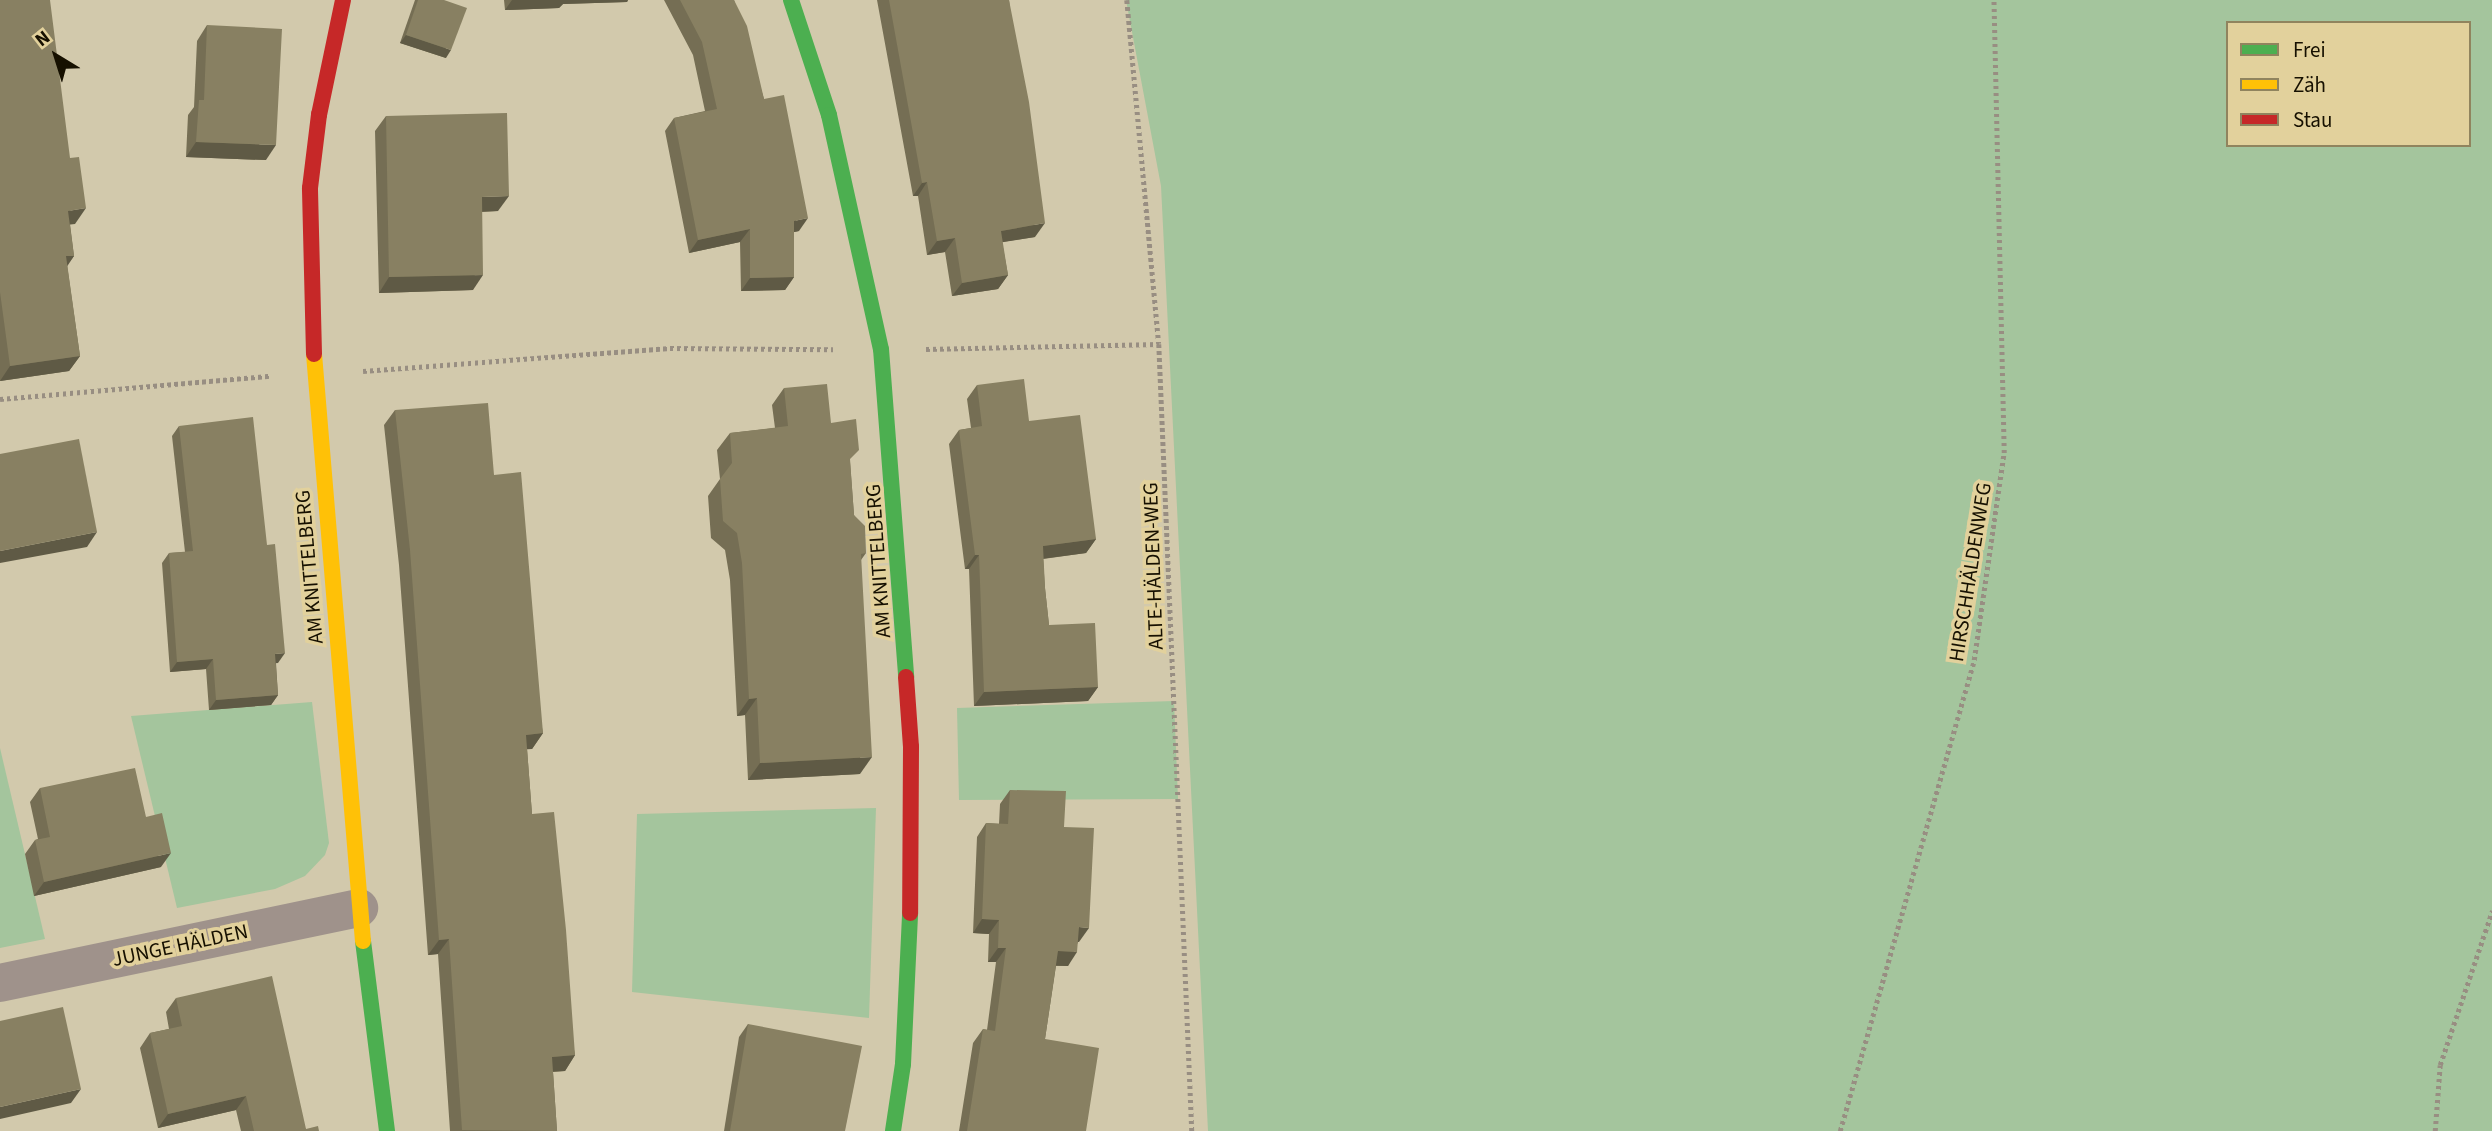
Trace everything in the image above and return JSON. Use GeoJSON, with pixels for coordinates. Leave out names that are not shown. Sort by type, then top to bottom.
{"type":"FeatureCollection","features":[{"type":"Feature","properties":{"kind":"street","name":"AM KNITTELBERG"},"geometry":{"type":"LineString","coordinates":[[344,0],[319,115],[310,188],[314,374],[359,908],[387,1131]]}},
{"type":"Feature","properties":{"kind":"street","name":"AM KNITTELBERG"},"geometry":{"type":"LineString","coordinates":[[791,0],[829,115],[881,349],[911,747],[911,904],[903,1064],[892,1131]]}},
{"type":"Feature","properties":{"kind":"street","name":"JUNGE HÄLDEN"},"geometry":{"type":"LineString","coordinates":[[0,983],[359,908]]}},
{"type":"Feature","properties":{"kind":"path","name":"ALTE-HÄLDEN-WEG"},"geometry":{"type":"LineString","coordinates":[[1127,0],[1159,344],[1192,1131]]}},
{"type":"Feature","properties":{"kind":"path","name":"HIRSCHHÄLDENWEG"},"geometry":{"type":"LineString","coordinates":[[1840,1131],[1974,660],[2004,453],[1994,0]]}},
{"type":"Feature","properties":{"kind":"path"},"geometry":{"type":"LineString","coordinates":[[0,398],[670,348],[881,349],[1159,344]]}},
{"type":"Feature","properties":{"kind":"path"},"geometry":{"type":"LineString","coordinates":[[2435,1131],[2440,1065],[2492,911]]}},
{"type":"Feature","properties":{"kind":"green space"},"geometry":{"type":"Polygon","coordinates":[[[1126,0],[2492,0],[2492,1131],[1208,1131],[1161,186],[1126,0]]]}},
{"type":"Feature","properties":{"kind":"green space"},"geometry":{"type":"Polygon","coordinates":[[[1174,701],[1178,799],[959,800],[957,708],[1174,701]]]}},
{"type":"Feature","properties":{"kind":"green space"},"geometry":{"type":"Polygon","coordinates":[[[312,702],[329,843],[325,855],[305,876],[275,889],[177,908],[131,716],[312,702]]]}},
{"type":"Feature","properties":{"kind":"green space"},"geometry":{"type":"Polygon","coordinates":[[[0,748],[45,939],[0,948],[0,748]]]}},
{"type":"Feature","properties":{"kind":"green space"},"geometry":{"type":"Polygon","coordinates":[[[876,808],[869,1018],[632,992],[637,814],[876,808]]]}},
{"type":"Feature","properties":{"kind":"building"},"geometry":{"type":"Polygon","coordinates":[[[0,0],[50,0],[70,158],[79,157],[86,208],[68,211],[74,256],[66,256],[80,356],[10,366],[0,292],[0,0]]]}},
{"type":"Feature","properties":{"kind":"building"},"geometry":{"type":"Polygon","coordinates":[[[418,0],[444,0],[467,8],[451,50],[406,35],[418,0]]]}},
{"type":"Feature","properties":{"kind":"building"},"geometry":{"type":"Polygon","coordinates":[[[680,0],[734,0],[747,26],[764,99],[784,95],[808,218],[794,221],[794,277],[750,278],[750,229],[698,240],[674,118],[717,109],[702,42],[680,0]]]}},
{"type":"Feature","properties":{"kind":"building"},"geometry":{"type":"Polygon","coordinates":[[[889,0],[1009,0],[1029,102],[1045,223],[1001,231],[1008,275],[962,283],[955,238],[937,241],[927,182],[922,183],[889,0]]]}},
{"type":"Feature","properties":{"kind":"building"},"geometry":{"type":"Polygon","coordinates":[[[207,25],[282,29],[276,145],[196,142],[199,100],[204,100],[207,25]]]}},
{"type":"Feature","properties":{"kind":"building"},"geometry":{"type":"Polygon","coordinates":[[[507,113],[509,196],[482,197],[483,275],[389,277],[386,116],[507,113]]]}},
{"type":"Feature","properties":{"kind":"building"},"geometry":{"type":"Polygon","coordinates":[[[1024,379],[1029,421],[1080,415],[1096,539],[1043,546],[1045,588],[1049,625],[1095,623],[1098,687],[984,692],[979,555],[975,555],[959,430],[982,426],[977,385],[1024,379]]]}},
{"type":"Feature","properties":{"kind":"building"},"geometry":{"type":"Polygon","coordinates":[[[827,384],[831,423],[856,419],[859,450],[850,459],[854,515],[865,526],[866,553],[861,554],[872,757],[760,763],[757,698],[749,699],[742,563],[737,533],[723,521],[720,479],[732,463],[730,433],[788,426],[784,388],[827,384]]]}},
{"type":"Feature","properties":{"kind":"building"},"geometry":{"type":"Polygon","coordinates":[[[488,403],[494,475],[521,472],[543,733],[526,735],[532,814],[554,812],[566,930],[575,1055],[552,1057],[557,1131],[462,1130],[449,939],[439,940],[410,550],[395,410],[488,403]]]}},
{"type":"Feature","properties":{"kind":"building"},"geometry":{"type":"Polygon","coordinates":[[[253,417],[267,545],[275,544],[285,653],[275,654],[278,695],[216,700],[213,659],[177,662],[169,553],[193,551],[179,426],[253,417]]]}},
{"type":"Feature","properties":{"kind":"building"},"geometry":{"type":"Polygon","coordinates":[[[79,439],[97,532],[0,551],[0,454],[79,439]]]}},
{"type":"Feature","properties":{"kind":"building"},"geometry":{"type":"Polygon","coordinates":[[[135,768],[146,817],[162,813],[171,853],[44,882],[35,840],[50,837],[40,788],[135,768]]]}},
{"type":"Feature","properties":{"kind":"building"},"geometry":{"type":"Polygon","coordinates":[[[1010,790],[1066,791],[1064,827],[1094,828],[1089,928],[1079,927],[1077,952],[1058,951],[1045,1039],[1099,1048],[1086,1131],[967,1131],[983,1029],[995,1031],[1006,948],[998,948],[999,920],[982,919],[986,823],[1008,824],[1010,790]]]}},
{"type":"Feature","properties":{"kind":"building"},"geometry":{"type":"Polygon","coordinates":[[[272,976],[306,1129],[318,1126],[319,1131],[254,1131],[246,1096],[168,1114],[150,1033],[182,1026],[176,998],[272,976]]]}},
{"type":"Feature","properties":{"kind":"building"},"geometry":{"type":"Polygon","coordinates":[[[63,1007],[81,1089],[0,1107],[0,1021],[63,1007]]]}},
{"type":"Feature","properties":{"kind":"building"},"geometry":{"type":"Polygon","coordinates":[[[748,1024],[862,1046],[845,1131],[730,1131],[748,1024]]]}},
{"type":"Feature","properties":{"kind":"traffic: fast"},"geometry":{"type":"LineString","coordinates":[[791,0],[829,115],[881,349],[906,677]]}},
{"type":"Feature","properties":{"kind":"traffic: fast"},"geometry":{"type":"LineString","coordinates":[[893,1131],[903,1064],[910,913]]}},
{"type":"Feature","properties":{"kind":"traffic: fast"},"geometry":{"type":"LineString","coordinates":[[363,941],[387,1131]]}},
{"type":"Feature","properties":{"kind":"traffic: slow"},"geometry":{"type":"LineString","coordinates":[[314,354],[363,941]]}},
{"type":"Feature","properties":{"kind":"traffic: jam"},"geometry":{"type":"LineString","coordinates":[[314,354],[310,188],[319,115],[343,0]]}},
{"type":"Feature","properties":{"kind":"traffic: jam"},"geometry":{"type":"LineString","coordinates":[[906,677],[911,747],[910,913]]}}]}
